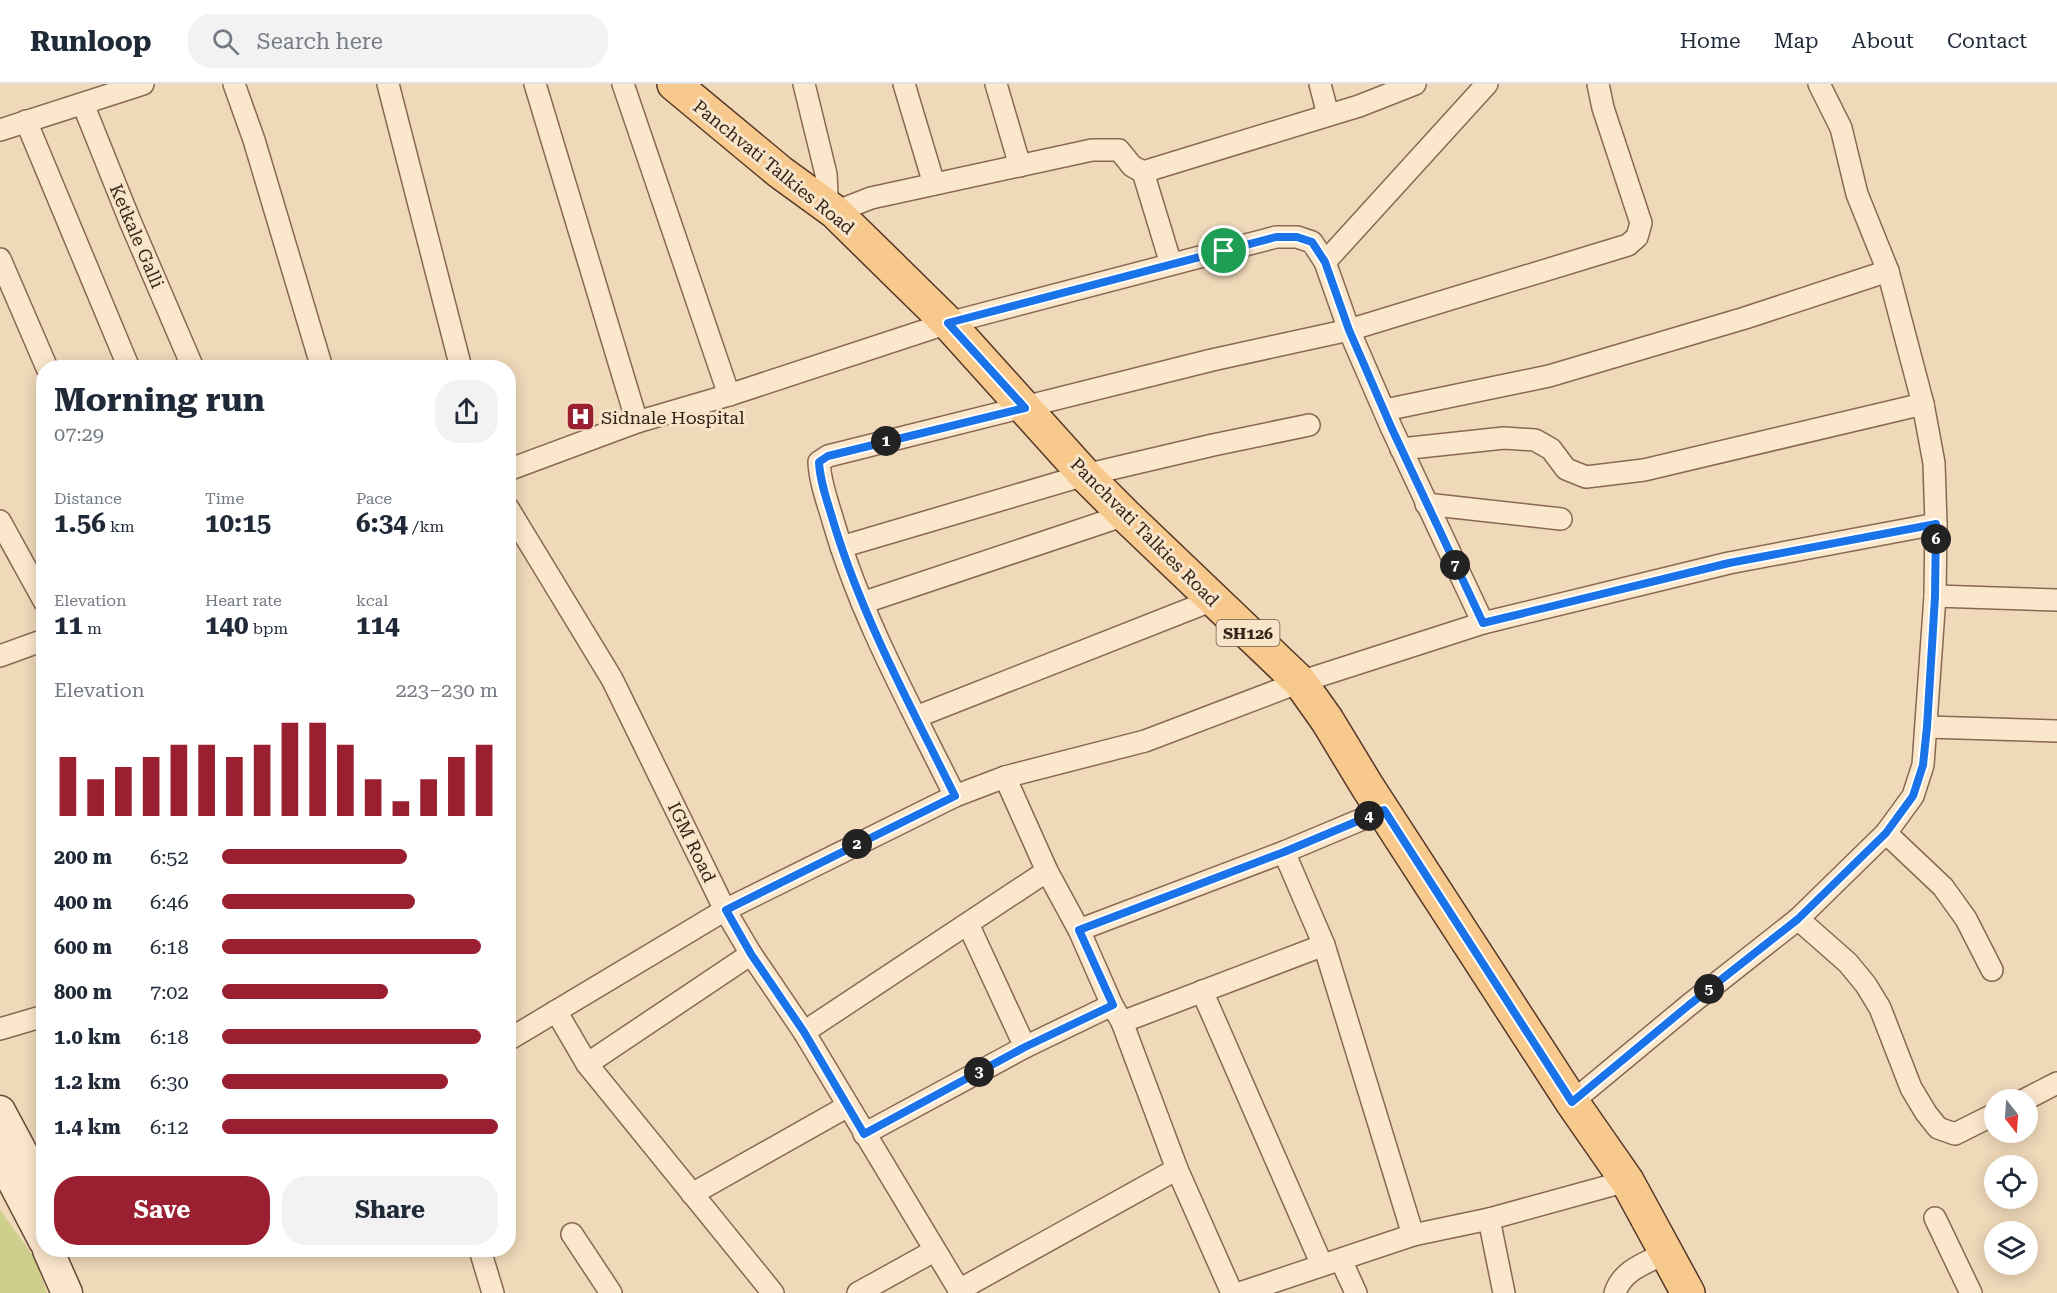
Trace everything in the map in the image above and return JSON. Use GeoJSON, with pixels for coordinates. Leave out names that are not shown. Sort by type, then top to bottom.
{"type":"FeatureCollection","features":[{"type":"Feature","properties":{"kind":"main road","name":"Panchvati Talkies Road"},"geometry":{"type":"LineString","coordinates":[[674,84],[780,172],[828,206],[948,323],[1085,475],[1300,682],[1572,1102],[1627,1181],[1688,1293]]}},
{"type":"Feature","properties":{"kind":"main road"},"geometry":{"type":"LineString","coordinates":[[0,1111],[36,1178]]}},
{"type":"Feature","properties":{"kind":"main road"},"geometry":{"type":"LineString","coordinates":[[0,1157],[36,1226]]}},
{"type":"Feature","properties":{"kind":"main road"},"geometry":{"type":"LineString","coordinates":[[51,1257],[67,1293]]}},
{"type":"Feature","properties":{"kind":"main road"},"geometry":{"type":"LineString","coordinates":[[73,1257],[89,1293]]}},
{"type":"Feature","properties":{"kind":"street"},"geometry":{"type":"LineString","coordinates":[[0,130],[143,84]]}},
{"type":"Feature","properties":{"kind":"street"},"geometry":{"type":"LineString","coordinates":[[234,84],[254,140],[320,360]]}},
{"type":"Feature","properties":{"kind":"street"},"geometry":{"type":"LineString","coordinates":[[388,84],[459,360]]}},
{"type":"Feature","properties":{"kind":"street"},"geometry":{"type":"LineString","coordinates":[[535,84],[637,422]]}},
{"type":"Feature","properties":{"kind":"street"},"geometry":{"type":"LineString","coordinates":[[623,84],[729,395]]}},
{"type":"Feature","properties":{"kind":"street"},"geometry":{"type":"LineString","coordinates":[[804,84],[826,174],[828,206],[1092,150],[1119,150],[1132,166],[1143,172],[1171,264]]}},
{"type":"Feature","properties":{"kind":"street"},"geometry":{"type":"LineString","coordinates":[[904,84],[934,184]]}},
{"type":"Feature","properties":{"kind":"street"},"geometry":{"type":"LineString","coordinates":[[996,84],[1020,166]]}},
{"type":"Feature","properties":{"kind":"street"},"geometry":{"type":"LineString","coordinates":[[1320,84],[1328,115]]}},
{"type":"Feature","properties":{"kind":"street"},"geometry":{"type":"LineString","coordinates":[[1143,172],[1359,106],[1415,84]]}},
{"type":"Feature","properties":{"kind":"street"},"geometry":{"type":"LineString","coordinates":[[1325,262],[1487,84]]}},
{"type":"Feature","properties":{"kind":"street"},"geometry":{"type":"LineString","coordinates":[[955,796],[862,603],[841,547],[820,475],[819,462],[828,456],[1212,360],[1349,330],[1628,245],[1637,237],[1641,223],[1603,108],[1598,84]]}},
{"type":"Feature","properties":{"kind":"street"},"geometry":{"type":"LineString","coordinates":[[1572,1102],[1798,919],[1886,833],[1913,796],[1923,765],[1935,597],[1934,463],[1923,404],[1888,271],[1857,194],[1841,128],[1819,84]]}},
{"type":"Feature","properties":{"kind":"street","name":"Ketkale Galli"},"geometry":{"type":"LineString","coordinates":[[83,104],[190,360]]}},
{"type":"Feature","properties":{"kind":"street"},"geometry":{"type":"LineString","coordinates":[[26,121],[126,360]]}},
{"type":"Feature","properties":{"kind":"street"},"geometry":{"type":"LineString","coordinates":[[516,468],[637,422],[729,395],[948,323],[1276,237],[1297,237],[1312,242],[1325,262],[1349,330],[1401,449],[1483,623]]}},
{"type":"Feature","properties":{"kind":"street"},"geometry":{"type":"LineString","coordinates":[[0,259],[44,360]]}},
{"type":"Feature","properties":{"kind":"street"},"geometry":{"type":"LineString","coordinates":[[1384,410],[1549,376],[1745,318],[1888,271]]}},
{"type":"Feature","properties":{"kind":"street"},"geometry":{"type":"LineString","coordinates":[[1401,449],[1504,438],[1535,440],[1551,449],[1566,469],[1587,477],[1644,470],[1923,404]]}},
{"type":"Feature","properties":{"kind":"street"},"geometry":{"type":"LineString","coordinates":[[841,547],[1085,475],[1309,425]]}},
{"type":"Feature","properties":{"kind":"street"},"geometry":{"type":"LineString","coordinates":[[1426,504],[1561,519]]}},
{"type":"Feature","properties":{"kind":"street"},"geometry":{"type":"LineString","coordinates":[[862,603],[1125,515]]}},
{"type":"Feature","properties":{"kind":"street"},"geometry":{"type":"LineString","coordinates":[[0,521],[36,586]]}},
{"type":"Feature","properties":{"kind":"street","name":"IGM Road"},"geometry":{"type":"LineString","coordinates":[[516,521],[612,679],[726,910],[751,954],[804,1032],[960,1291]]}},
{"type":"Feature","properties":{"kind":"street"},"geometry":{"type":"LineString","coordinates":[[516,1035],[726,910],[955,796],[1005,777],[1144,741],[1300,682],[1483,623],[1729,563],[1936,524]]}},
{"type":"Feature","properties":{"kind":"street"},"geometry":{"type":"LineString","coordinates":[[1935,597],[2057,600]]}},
{"type":"Feature","properties":{"kind":"street"},"geometry":{"type":"LineString","coordinates":[[916,717],[1213,600]]}},
{"type":"Feature","properties":{"kind":"street"},"geometry":{"type":"LineString","coordinates":[[0,656],[36,643]]}},
{"type":"Feature","properties":{"kind":"street"},"geometry":{"type":"LineString","coordinates":[[1927,727],[2057,731]]}},
{"type":"Feature","properties":{"kind":"street"},"geometry":{"type":"LineString","coordinates":[[1005,777],[1047,871],[1079,930],[1117,1014],[1177,1169],[1232,1293]]}},
{"type":"Feature","properties":{"kind":"street"},"geometry":{"type":"LineString","coordinates":[[1079,930],[1284,852],[1384,810]]}},
{"type":"Feature","properties":{"kind":"street"},"geometry":{"type":"LineString","coordinates":[[1886,833],[1943,887],[1966,919],[1992,970]]}},
{"type":"Feature","properties":{"kind":"street"},"geometry":{"type":"LineString","coordinates":[[1284,852],[1324,945],[1413,1235]]}},
{"type":"Feature","properties":{"kind":"street"},"geometry":{"type":"LineString","coordinates":[[804,1032],[1047,871]]}},
{"type":"Feature","properties":{"kind":"street"},"geometry":{"type":"LineString","coordinates":[[1798,919],[1848,963],[1866,985],[1880,1008],[1911,1088],[1938,1128],[1955,1134],[1984,1120]]}},
{"type":"Feature","properties":{"kind":"street"},"geometry":{"type":"LineString","coordinates":[[968,924],[1025,1047]]}},
{"type":"Feature","properties":{"kind":"street"},"geometry":{"type":"LineString","coordinates":[[864,1134],[1025,1047],[1117,1014],[1202,991],[1324,945]]}},
{"type":"Feature","properties":{"kind":"street"},"geometry":{"type":"LineString","coordinates":[[587,1064],[751,954]]}},
{"type":"Feature","properties":{"kind":"street"},"geometry":{"type":"LineString","coordinates":[[1202,991],[1332,1262],[1356,1293]]}},
{"type":"Feature","properties":{"kind":"street"},"geometry":{"type":"LineString","coordinates":[[556,1011],[587,1064],[773,1293]]}},
{"type":"Feature","properties":{"kind":"street"},"geometry":{"type":"LineString","coordinates":[[0,1029],[36,1018]]}},
{"type":"Feature","properties":{"kind":"street"},"geometry":{"type":"LineString","coordinates":[[2038,1093],[2057,1083]]}},
{"type":"Feature","properties":{"kind":"street"},"geometry":{"type":"LineString","coordinates":[[692,1194],[848,1106]]}},
{"type":"Feature","properties":{"kind":"street"},"geometry":{"type":"LineString","coordinates":[[960,1291],[1177,1169]]}},
{"type":"Feature","properties":{"kind":"street"},"geometry":{"type":"LineString","coordinates":[[1240,1293],[1288,1285],[1332,1262],[1413,1235],[1489,1219],[1627,1181]]}},
{"type":"Feature","properties":{"kind":"street"},"geometry":{"type":"LineString","coordinates":[[1935,1218],[1971,1293]]}},
{"type":"Feature","properties":{"kind":"street"},"geometry":{"type":"LineString","coordinates":[[1489,1219],[1504,1293]]}},
{"type":"Feature","properties":{"kind":"street"},"geometry":{"type":"LineString","coordinates":[[572,1234],[611,1293]]}},
{"type":"Feature","properties":{"kind":"street"},"geometry":{"type":"LineString","coordinates":[[858,1293],[934,1251]]}},
{"type":"Feature","properties":{"kind":"street"},"geometry":{"type":"LineString","coordinates":[[1615,1293],[1625,1274],[1665,1253]]}},
{"type":"Feature","properties":{"kind":"street"},"geometry":{"type":"LineString","coordinates":[[482,1257],[493,1293]]}},
{"type":"Feature","properties":{"kind":"green space"},"geometry":{"type":"Polygon","coordinates":[[[0,1210],[36,1260],[47,1293],[0,1293],[0,1210]]]}},
{"type":"Feature","properties":{"kind":"place","name":"Sidnale Hospital"},"geometry":{"type":"Point","coordinates":[580,417]}},
{"type":"Feature","properties":{"kind":"route"},"geometry":{"type":"LineString","coordinates":[[1276,237],[1297,237],[1312,242],[1325,262],[1349,330],[1419,490],[1483,623],[1729,563],[1936,524],[1935,597],[1927,727],[1923,765],[1913,796],[1886,833],[1798,919],[1572,1102],[1384,810],[1284,852],[1079,930],[1113,1005],[1025,1047],[864,1134],[804,1032],[751,954],[726,910],[955,796],[862,603],[841,547],[820,475],[819,462],[828,456],[1025,408],[948,323],[1224,251],[1276,237]]}}]}
